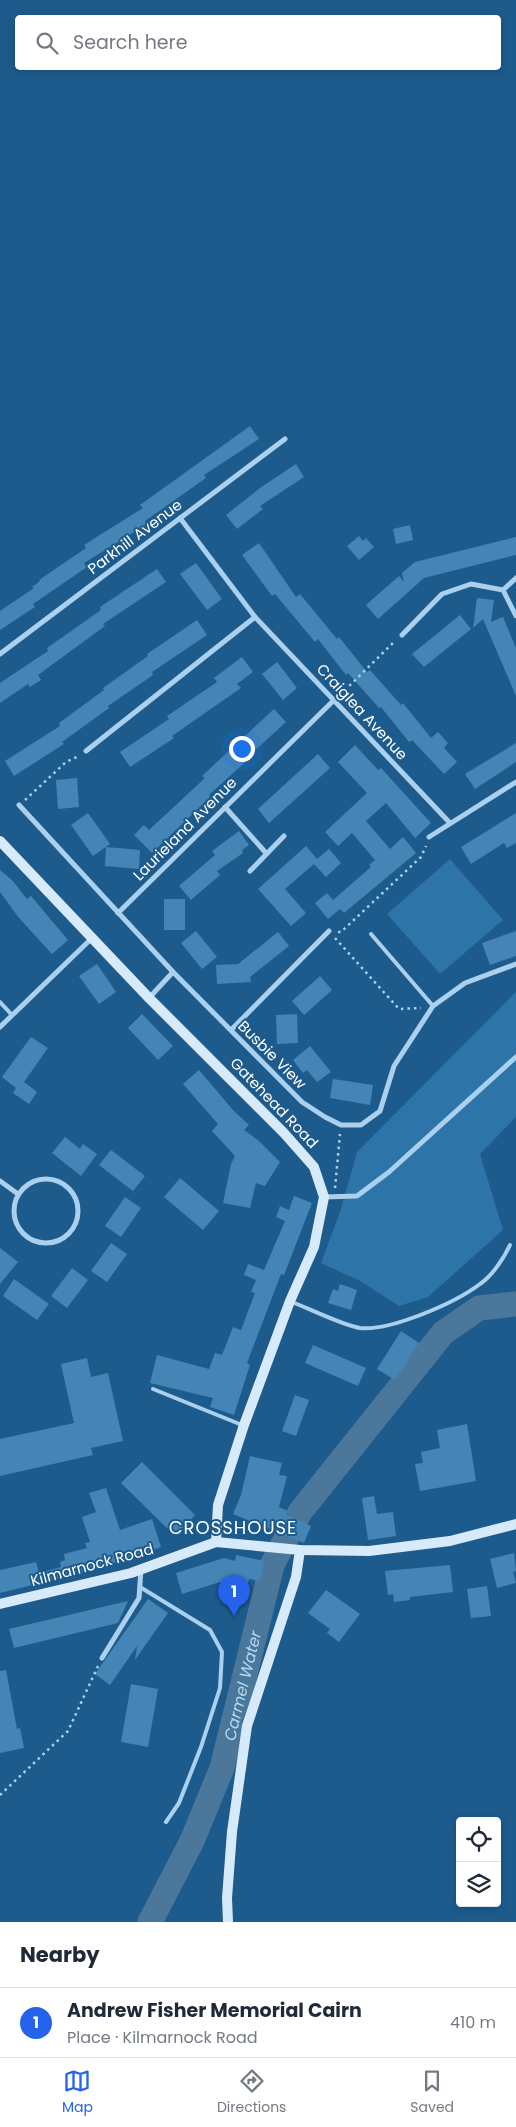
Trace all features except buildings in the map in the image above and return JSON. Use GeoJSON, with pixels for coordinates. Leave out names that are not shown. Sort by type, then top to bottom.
{"type":"FeatureCollection","features":[{"type":"Feature","properties":{"kind":"main road","name":"Gatehead Road"},"geometry":{"type":"LineString","coordinates":[[0,841],[149,998],[284,1133],[314,1167],[329,1197],[314,1247],[290,1301],[244,1426],[217,1508],[216,1542]]}},
{"type":"Feature","properties":{"kind":"main road","name":"Kilmarnock Road"},"geometry":{"type":"LineString","coordinates":[[0,1604],[141,1569],[216,1542],[300,1550],[369,1551],[450,1540],[516,1524]]}},
{"type":"Feature","properties":{"kind":"main road"},"geometry":{"type":"LineString","coordinates":[[228,1922],[227,1898],[232,1832],[247,1726],[296,1577],[300,1550]]}},
{"type":"Feature","properties":{"kind":"street","name":"Parkhill Avenue"},"geometry":{"type":"LineString","coordinates":[[0,654],[284,439]]}},
{"type":"Feature","properties":{"kind":"street","name":"Craiglea Avenue"},"geometry":{"type":"LineString","coordinates":[[180,518],[255,617],[450,824]]}},
{"type":"Feature","properties":{"kind":"street"},"geometry":{"type":"LineString","coordinates":[[503,590],[516,578]]}},
{"type":"Feature","properties":{"kind":"street"},"geometry":{"type":"LineString","coordinates":[[402,635],[442,594],[471,584],[503,590]]}},
{"type":"Feature","properties":{"kind":"street"},"geometry":{"type":"LineString","coordinates":[[503,590],[516,616]]}},
{"type":"Feature","properties":{"kind":"street"},"geometry":{"type":"LineString","coordinates":[[86,751],[255,617]]}},
{"type":"Feature","properties":{"kind":"street","name":"Laurieland Avenue"},"geometry":{"type":"LineString","coordinates":[[118,913],[334,700]]}},
{"type":"Feature","properties":{"kind":"street"},"geometry":{"type":"LineString","coordinates":[[429,837],[516,782]]}},
{"type":"Feature","properties":{"kind":"street","name":"Busbie View"},"geometry":{"type":"LineString","coordinates":[[19,805],[173,972],[302,1102],[341,1125]]}},
{"type":"Feature","properties":{"kind":"street"},"geometry":{"type":"LineString","coordinates":[[225,807],[266,853]]}},
{"type":"Feature","properties":{"kind":"street"},"geometry":{"type":"LineString","coordinates":[[250,871],[284,836]]}},
{"type":"Feature","properties":{"kind":"street"},"geometry":{"type":"LineString","coordinates":[[231,1030],[329,931]]}},
{"type":"Feature","properties":{"kind":"street"},"geometry":{"type":"LineString","coordinates":[[0,1027],[92,938]]}},
{"type":"Feature","properties":{"kind":"street"},"geometry":{"type":"LineString","coordinates":[[341,1125],[361,1125],[380,1111],[394,1066],[433,1007],[465,983],[516,964]]}},
{"type":"Feature","properties":{"kind":"street"},"geometry":{"type":"LineString","coordinates":[[149,998],[173,972]]}},
{"type":"Feature","properties":{"kind":"street"},"geometry":{"type":"LineString","coordinates":[[329,1197],[357,1196],[389,1172],[516,1057]]}},
{"type":"Feature","properties":{"kind":"street"},"geometry":{"type":"LineString","coordinates":[[43,1179],[54,1180],[68,1187],[78,1207],[75,1225],[66,1236],[56,1242],[44,1243],[27,1237],[15,1221],[14,1210],[18,1194],[26,1185],[43,1179]]}},
{"type":"Feature","properties":{"kind":"street"},"geometry":{"type":"LineString","coordinates":[[0,1182],[18,1194]]}},
{"type":"Feature","properties":{"kind":"street"},"geometry":{"type":"LineString","coordinates":[[102,1658],[139,1598],[141,1569]]}},
{"type":"Feature","properties":{"kind":"lane"},"geometry":{"type":"LineString","coordinates":[[371,934],[433,1007]]}},
{"type":"Feature","properties":{"kind":"lane"},"geometry":{"type":"LineString","coordinates":[[0,1002],[12,1015]]}},
{"type":"Feature","properties":{"kind":"lane"},"geometry":{"type":"LineString","coordinates":[[290,1301],[358,1328],[372,1328],[402,1321],[452,1302],[482,1284],[505,1255],[510,1245]]}},
{"type":"Feature","properties":{"kind":"lane"},"geometry":{"type":"LineString","coordinates":[[153,1389],[244,1426]]}},
{"type":"Feature","properties":{"kind":"lane"},"geometry":{"type":"LineString","coordinates":[[140,1587],[210,1630],[222,1652],[220,1688],[201,1747],[179,1804],[166,1822]]}},
{"type":"Feature","properties":{"kind":"path"},"geometry":{"type":"LineString","coordinates":[[334,700],[402,635]]}},
{"type":"Feature","properties":{"kind":"path"},"geometry":{"type":"LineString","coordinates":[[19,805],[66,762],[86,751]]}},
{"type":"Feature","properties":{"kind":"path"},"geometry":{"type":"LineString","coordinates":[[329,931],[341,932],[421,857],[429,837]]}},
{"type":"Feature","properties":{"kind":"path"},"geometry":{"type":"LineString","coordinates":[[329,931],[399,1009],[433,1007]]}},
{"type":"Feature","properties":{"kind":"path"},"geometry":{"type":"LineString","coordinates":[[329,1197],[341,1125]]}},
{"type":"Feature","properties":{"kind":"path"},"geometry":{"type":"LineString","coordinates":[[0,1795],[68,1731],[102,1658]]}},
{"type":"Feature","properties":{"kind":"shaded area"},"geometry":{"type":"Polygon","coordinates":[[[450,859],[503,920],[440,974],[387,914],[450,859]]]}},
{"type":"Feature","properties":{"kind":"shaded area"},"geometry":{"type":"Polygon","coordinates":[[[516,992],[516,1117],[480,1154],[503,1230],[428,1297],[399,1306],[360,1281],[321,1263],[340,1212],[357,1152],[516,992]]]}},
{"type":"Feature","properties":{"kind":"waterway","name":"Carmel Water"},"geometry":{"type":"LineString","coordinates":[[150,1922],[192,1841],[222,1768],[272,1565],[300,1512],[443,1333],[479,1308],[516,1304]]}},
{"type":"Feature","properties":{"kind":"place","name":"Andrew Fisher Memorial Cairn"},"geometry":{"type":"Point","coordinates":[234,1616]}},
{"type":"Feature","properties":{"kind":"district","name":"CROSSHOUSE"},"geometry":{"type":"Point","coordinates":[233,1528]}}]}
